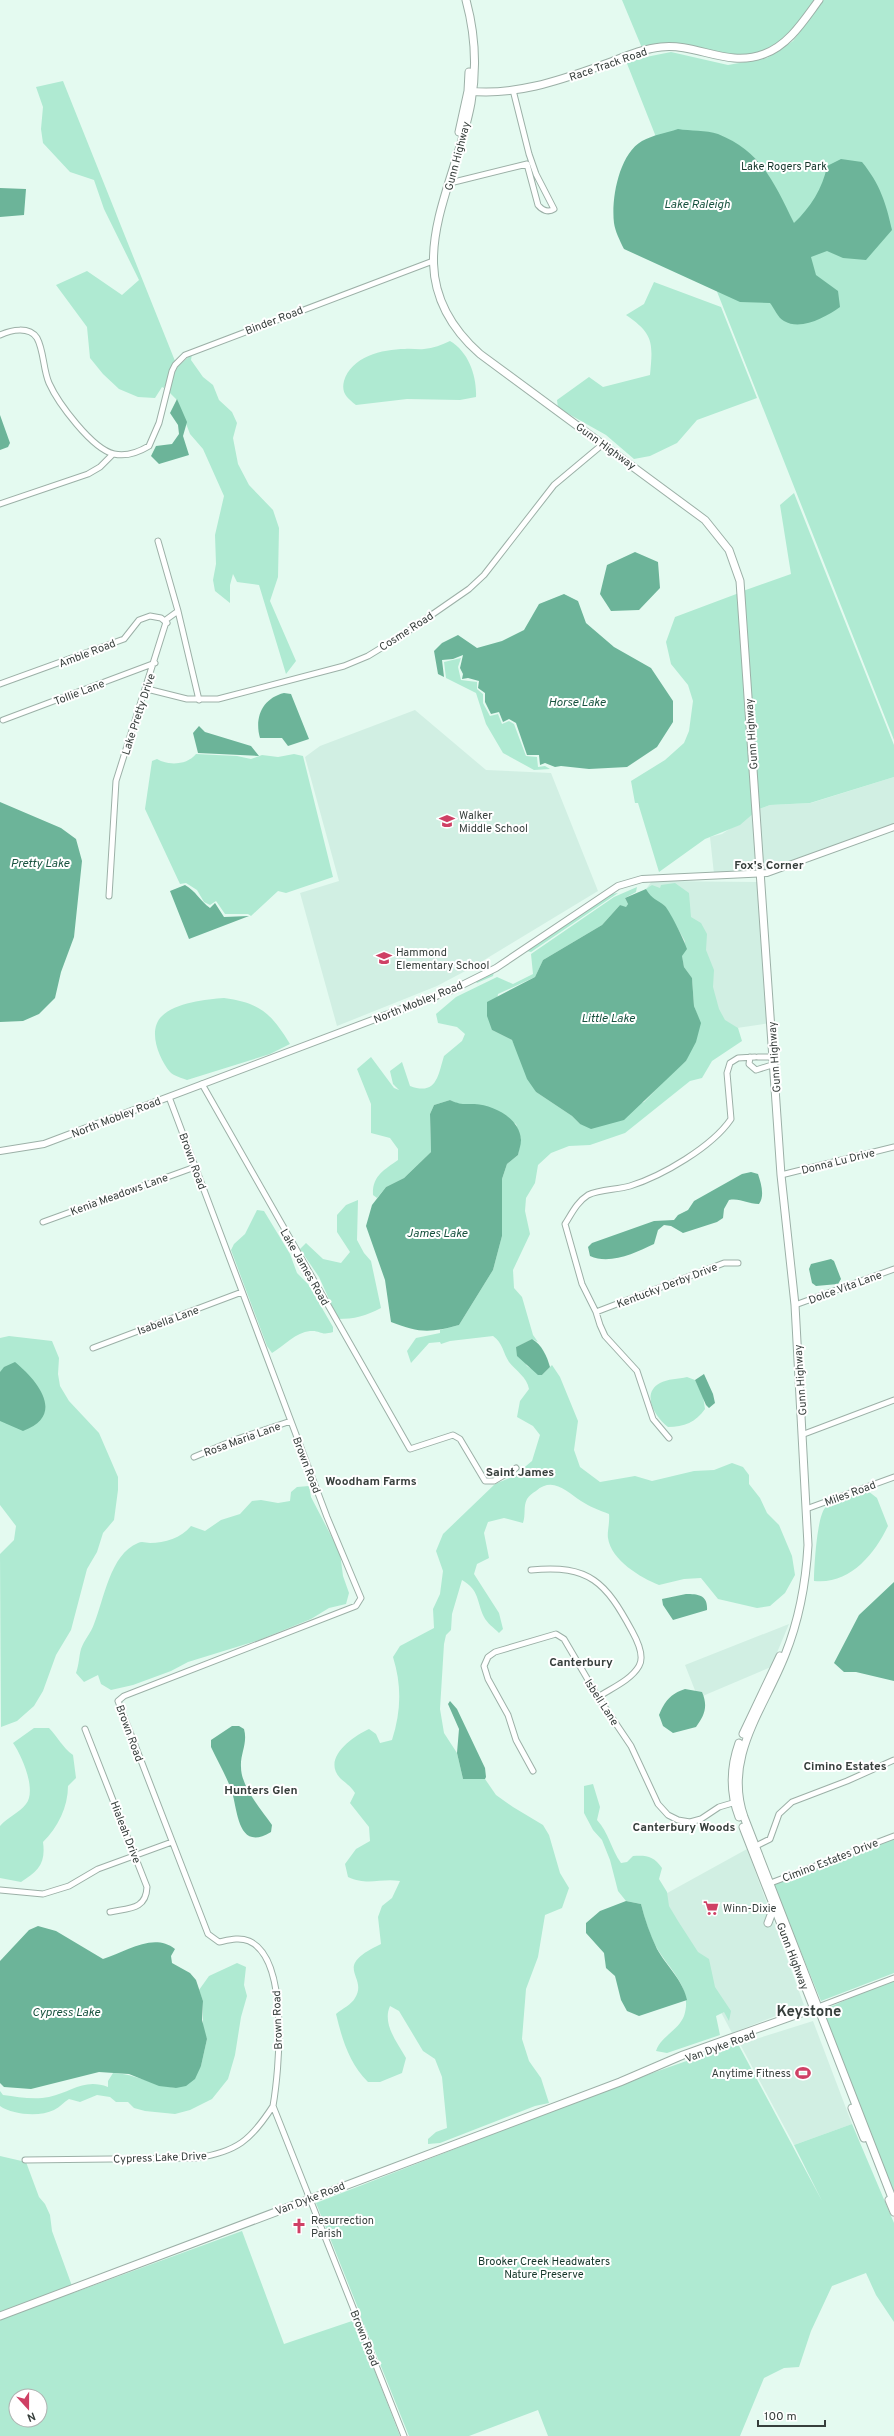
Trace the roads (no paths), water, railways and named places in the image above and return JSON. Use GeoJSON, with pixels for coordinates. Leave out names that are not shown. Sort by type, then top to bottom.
{"type":"FeatureCollection","features":[{"type":"Feature","properties":{"kind":"main road"},"geometry":{"type":"LineString","coordinates":[[438,218],[470,91],[469,48],[461,0]]}},
{"type":"Feature","properties":{"kind":"main road","name":"Gunn Highway"},"geometry":{"type":"LineString","coordinates":[[466,0],[474,47],[470,91],[450,183],[438,218],[434,238],[433,261],[436,281],[443,304],[454,326],[469,344],[706,520],[722,539],[735,563],[741,590],[782,1175],[795,1305],[804,1434],[807,1565],[798,1610],[785,1646],[737,1749],[732,1777],[737,1802],[894,2212]]}},
{"type":"Feature","properties":{"kind":"main road","name":"Race Track Road"},"geometry":{"type":"LineString","coordinates":[[470,91],[513,90],[555,82],[637,52],[660,47],[684,48],[732,59],[757,57],[770,52],[786,41],[820,0]]}},
{"type":"Feature","properties":{"kind":"main road","name":"Gunn Highway"},"geometry":{"type":"LineString","coordinates":[[737,1802],[756,1846],[774,1907],[809,1997],[894,2203]]}},
{"type":"Feature","properties":{"kind":"main road"},"geometry":{"type":"LineString","coordinates":[[768,1923],[774,1907]]}},
{"type":"Feature","properties":{"kind":"main road"},"geometry":{"type":"LineString","coordinates":[[803,2011],[809,1997]]}},
{"type":"Feature","properties":{"kind":"main road","name":"Van Dyke Road"},"geometry":{"type":"LineString","coordinates":[[620,2082],[683,2055],[803,2011],[815,2009]]}},
{"type":"Feature","properties":{"kind":"main road","name":"Van Dyke Road"},"geometry":{"type":"LineString","coordinates":[[0,2316],[620,2082],[809,2014],[815,2009]]}},
{"type":"Feature","properties":{"kind":"street"},"geometry":{"type":"LineString","coordinates":[[450,183],[527,164],[538,205],[541,209],[551,211],[554,206],[534,168],[514,102],[513,90]]}},
{"type":"Feature","properties":{"kind":"street","name":"Binder Road"},"geometry":{"type":"LineString","coordinates":[[113,454],[132,454],[149,446],[159,422],[172,372],[175,365],[185,355],[433,261]]}},
{"type":"Feature","properties":{"kind":"street"},"geometry":{"type":"LineString","coordinates":[[0,335],[19,329],[30,332],[36,338],[48,381],[62,406],[82,429],[113,454],[100,467],[88,474],[0,504]]}},
{"type":"Feature","properties":{"kind":"street","name":"Cosme Road"},"geometry":{"type":"LineString","coordinates":[[147,689],[199,700],[218,699],[344,666],[368,656],[404,634],[469,589],[484,575],[554,485],[603,444]]}},
{"type":"Feature","properties":{"kind":"street"},"geometry":{"type":"LineString","coordinates":[[158,541],[178,611],[199,700]]}},
{"type":"Feature","properties":{"kind":"street","name":"Lake Pretty Drive"},"geometry":{"type":"LineString","coordinates":[[109,896],[116,781],[147,689],[167,623],[170,616],[178,611]]}},
{"type":"Feature","properties":{"kind":"street","name":"Amble Road"},"geometry":{"type":"LineString","coordinates":[[0,684],[124,639],[139,620],[150,616],[161,618],[167,623]]}},
{"type":"Feature","properties":{"kind":"street","name":"Tollie Lane"},"geometry":{"type":"LineString","coordinates":[[3,720],[155,663]]}},
{"type":"Feature","properties":{"kind":"street","name":"North Mobley Road"},"geometry":{"type":"LineString","coordinates":[[0,1151],[44,1144],[452,990],[496,968],[618,886],[642,879],[762,875],[894,827]]}},
{"type":"Feature","properties":{"kind":"street"},"geometry":{"type":"LineString","coordinates":[[670,1438],[653,1419],[637,1371],[605,1336],[596,1312],[582,1284],[566,1224],[577,1205],[589,1195],[630,1186],[651,1177],[684,1160],[710,1141],[731,1118],[727,1073],[730,1063],[738,1058],[754,1057],[774,1061]]}},
{"type":"Feature","properties":{"kind":"street"},"geometry":{"type":"LineString","coordinates":[[754,1057],[749,1064],[756,1070],[774,1061]]}},
{"type":"Feature","properties":{"kind":"street","name":"Lake James Road"},"geometry":{"type":"LineString","coordinates":[[202,1084],[410,1449],[453,1435],[460,1439],[485,1481],[494,1481],[516,1468]]}},
{"type":"Feature","properties":{"kind":"street","name":"Brown Road"},"geometry":{"type":"LineString","coordinates":[[169,1097],[327,1518],[361,1598],[356,1606],[124,1696],[118,1701],[208,1934],[219,1942],[239,1939],[250,1942],[263,1954],[271,1971],[277,1990],[279,2009],[278,2081],[274,2106],[309,2199],[404,2436]]}},
{"type":"Feature","properties":{"kind":"street","name":"Donna Lu Drive"},"geometry":{"type":"LineString","coordinates":[[782,1175],[894,1147]]}},
{"type":"Feature","properties":{"kind":"street","name":"Kenia Meadows Lane"},"geometry":{"type":"LineString","coordinates":[[43,1222],[195,1167]]}},
{"type":"Feature","properties":{"kind":"street","name":"Kentucky Derby Drive"},"geometry":{"type":"LineString","coordinates":[[596,1312],[724,1263],[738,1263]]}},
{"type":"Feature","properties":{"kind":"street","name":"Dolce Vita Lane"},"geometry":{"type":"LineString","coordinates":[[795,1305],[894,1269]]}},
{"type":"Feature","properties":{"kind":"street","name":"Isabella Lane"},"geometry":{"type":"LineString","coordinates":[[94,1348],[242,1292]]}},
{"type":"Feature","properties":{"kind":"street"},"geometry":{"type":"LineString","coordinates":[[804,1434],[894,1400]]}},
{"type":"Feature","properties":{"kind":"street","name":"Rosa Maria Lane"},"geometry":{"type":"LineString","coordinates":[[194,1457],[237,1438],[291,1421]]}},
{"type":"Feature","properties":{"kind":"street","name":"Miles Road"},"geometry":{"type":"LineString","coordinates":[[806,1509],[894,1477]]}},
{"type":"Feature","properties":{"kind":"street"},"geometry":{"type":"LineString","coordinates":[[531,1570],[550,1568],[567,1570],[583,1575],[598,1583],[614,1599],[635,1637],[640,1649],[640,1664],[632,1675],[598,1697]]}},
{"type":"Feature","properties":{"kind":"street","name":"Isbell Lane"},"geometry":{"type":"LineString","coordinates":[[533,1771],[516,1740],[508,1715],[488,1678],[484,1666],[488,1657],[495,1652],[556,1634],[564,1639],[598,1697],[631,1746],[658,1804],[668,1815],[678,1820],[690,1822],[702,1819],[719,1807],[737,1802]]}},
{"type":"Feature","properties":{"kind":"street","name":"Hialeah Drive"},"geometry":{"type":"LineString","coordinates":[[85,1728],[147,1887],[147,1898],[140,1906],[110,1912]]}},
{"type":"Feature","properties":{"kind":"street"},"geometry":{"type":"LineString","coordinates":[[756,1846],[770,1839],[779,1814],[792,1802],[847,1781],[894,1760]]}},
{"type":"Feature","properties":{"kind":"street","name":"Cimino Estates Drive"},"geometry":{"type":"LineString","coordinates":[[768,1884],[894,1836]]}},
{"type":"Feature","properties":{"kind":"street"},"geometry":{"type":"LineString","coordinates":[[0,1890],[42,1894],[69,1886],[98,1869],[172,1842]]}},
{"type":"Feature","properties":{"kind":"street","name":"Van Dyke Road"},"geometry":{"type":"LineString","coordinates":[[815,2009],[894,1978]]}},
{"type":"Feature","properties":{"kind":"street","name":"Cypress Lake Drive"},"geometry":{"type":"LineString","coordinates":[[25,2160],[196,2158],[213,2156],[243,2144],[259,2127],[274,2106]]}},
{"type":"Feature","properties":{"kind":"water","name":"Lake Raleigh"},"geometry":{"type":"Polygon","coordinates":[[[678,129],[718,134],[733,141],[746,150],[765,170],[773,182],[794,223],[815,197],[819,190],[827,166],[841,159],[862,162],[882,194],[892,230],[866,260],[843,258],[827,251],[811,257],[816,275],[838,291],[840,307],[813,322],[805,324],[791,324],[780,318],[770,303],[740,302],[624,249],[615,229],[613,213],[615,190],[622,166],[634,147],[642,141],[678,129]]]}},
{"type":"Feature","properties":{"kind":"water"},"geometry":{"type":"Polygon","coordinates":[[[0,188],[26,189],[24,215],[0,217],[0,188]]]}},
{"type":"Feature","properties":{"kind":"water"},"geometry":{"type":"Polygon","coordinates":[[[177,399],[187,422],[183,436],[189,455],[159,464],[151,456],[156,446],[172,444],[179,434],[178,425],[170,413],[177,399]]]}},
{"type":"Feature","properties":{"kind":"water"},"geometry":{"type":"Polygon","coordinates":[[[0,415],[10,443],[8,447],[0,450],[0,415]]]}},
{"type":"Feature","properties":{"kind":"water"},"geometry":{"type":"Polygon","coordinates":[[[635,552],[658,562],[660,588],[639,610],[611,611],[600,594],[607,565],[635,552]]]}},
{"type":"Feature","properties":{"kind":"water","name":"Horse Lake"},"geometry":{"type":"Polygon","coordinates":[[[564,594],[578,601],[586,623],[614,647],[651,668],[673,701],[673,722],[657,747],[627,767],[589,769],[561,766],[555,767],[545,763],[540,765],[539,755],[527,755],[516,723],[509,719],[503,722],[499,712],[491,714],[485,702],[485,693],[478,688],[479,681],[468,678],[462,679],[463,674],[460,668],[463,655],[453,659],[442,660],[444,677],[438,674],[434,651],[442,643],[458,635],[477,648],[502,641],[524,630],[539,604],[564,594]]]}},
{"type":"Feature","properties":{"kind":"water"},"geometry":{"type":"Polygon","coordinates":[[[284,693],[291,694],[309,739],[288,746],[282,738],[260,738],[258,730],[259,716],[266,704],[271,699],[284,693]]]}},
{"type":"Feature","properties":{"kind":"water"},"geometry":{"type":"Polygon","coordinates":[[[199,726],[205,732],[251,746],[259,756],[198,753],[193,733],[199,726]]]}},
{"type":"Feature","properties":{"kind":"water","name":"Pretty Lake"},"geometry":{"type":"Polygon","coordinates":[[[0,802],[61,828],[76,839],[82,861],[74,937],[61,972],[55,998],[39,1014],[23,1021],[0,1022],[0,802]]]}},
{"type":"Feature","properties":{"kind":"water"},"geometry":{"type":"Polygon","coordinates":[[[185,885],[210,908],[215,903],[224,917],[249,916],[189,939],[170,891],[185,885]]]}},
{"type":"Feature","properties":{"kind":"water","name":"Little Lake"},"geometry":{"type":"Polygon","coordinates":[[[646,889],[650,895],[668,909],[687,949],[682,956],[684,967],[692,978],[694,1006],[701,1023],[696,1042],[686,1061],[624,1120],[591,1129],[580,1124],[572,1116],[536,1092],[527,1079],[512,1040],[492,1030],[487,1016],[487,1002],[535,977],[543,960],[602,925],[620,905],[626,907],[628,904],[625,898],[646,889]]]}},
{"type":"Feature","properties":{"kind":"water","name":"James Lake"},"geometry":{"type":"Polygon","coordinates":[[[450,1100],[462,1104],[475,1104],[490,1107],[504,1114],[516,1125],[521,1144],[518,1155],[507,1164],[502,1179],[502,1236],[493,1270],[459,1325],[425,1331],[417,1330],[391,1322],[385,1280],[366,1226],[372,1205],[386,1187],[404,1178],[431,1152],[430,1114],[434,1105],[450,1100]]]}},
{"type":"Feature","properties":{"kind":"water"},"geometry":{"type":"Polygon","coordinates":[[[751,1172],[758,1174],[762,1189],[762,1197],[759,1204],[729,1200],[724,1209],[723,1218],[717,1222],[683,1233],[671,1226],[664,1225],[658,1230],[654,1244],[639,1251],[614,1259],[590,1256],[588,1247],[592,1243],[654,1221],[674,1220],[678,1215],[688,1210],[694,1201],[742,1174],[751,1172]]]}},
{"type":"Feature","properties":{"kind":"water"},"geometry":{"type":"Polygon","coordinates":[[[831,1259],[834,1261],[841,1279],[838,1284],[816,1286],[812,1283],[809,1269],[811,1264],[831,1259]]]}},
{"type":"Feature","properties":{"kind":"water"},"geometry":{"type":"Polygon","coordinates":[[[532,1339],[539,1344],[544,1351],[550,1367],[542,1375],[538,1375],[517,1356],[516,1347],[532,1339]]]}},
{"type":"Feature","properties":{"kind":"water"},"geometry":{"type":"Polygon","coordinates":[[[15,1362],[32,1379],[44,1398],[45,1407],[43,1416],[36,1424],[23,1431],[0,1421],[0,1372],[4,1367],[15,1362]]]}},
{"type":"Feature","properties":{"kind":"water"},"geometry":{"type":"Polygon","coordinates":[[[704,1374],[713,1394],[715,1403],[709,1408],[706,1405],[695,1380],[704,1374]]]}},
{"type":"Feature","properties":{"kind":"water"},"geometry":{"type":"Polygon","coordinates":[[[894,1582],[894,1681],[856,1672],[844,1672],[834,1663],[859,1615],[894,1582]]]}},
{"type":"Feature","properties":{"kind":"water"},"geometry":{"type":"Polygon","coordinates":[[[686,1594],[694,1594],[704,1598],[707,1605],[707,1610],[673,1620],[663,1605],[662,1599],[686,1594]]]}},
{"type":"Feature","properties":{"kind":"water"},"geometry":{"type":"Polygon","coordinates":[[[685,1689],[702,1692],[705,1702],[705,1710],[696,1727],[673,1733],[663,1726],[659,1715],[663,1706],[675,1693],[685,1689]]]}},
{"type":"Feature","properties":{"kind":"water"},"geometry":{"type":"Polygon","coordinates":[[[450,1701],[457,1709],[485,1768],[485,1779],[463,1779],[457,1753],[459,1729],[448,1704],[450,1701]]]}},
{"type":"Feature","properties":{"kind":"water"},"geometry":{"type":"Polygon","coordinates":[[[232,1726],[239,1726],[244,1729],[245,1739],[241,1767],[244,1782],[252,1798],[272,1825],[271,1832],[260,1837],[252,1837],[241,1827],[230,1786],[211,1747],[211,1740],[232,1726]]]}},
{"type":"Feature","properties":{"kind":"water"},"geometry":{"type":"Polygon","coordinates":[[[626,1901],[641,1904],[657,1949],[682,1986],[687,2000],[639,2016],[627,2011],[621,2000],[615,1976],[606,1968],[604,1953],[586,1933],[586,1923],[600,1911],[626,1901]]]}},
{"type":"Feature","properties":{"kind":"water","name":"Cypress Lake"},"geometry":{"type":"Polygon","coordinates":[[[38,1926],[56,1931],[103,1959],[130,1948],[149,1943],[158,1942],[167,1944],[175,1949],[171,1956],[172,1963],[190,1973],[196,1980],[203,2001],[202,2020],[207,2039],[201,2066],[195,2079],[186,2086],[176,2088],[159,2086],[129,2074],[99,2072],[31,2089],[4,2087],[0,2083],[0,1961],[29,1930],[38,1926]]]}},
{"type":"Feature","properties":{"kind":"place","name":"Walker Middle School"},"geometry":{"type":"Point","coordinates":[447,821]}},
{"type":"Feature","properties":{"kind":"place","name":"Hammond Elementary School"},"geometry":{"type":"Point","coordinates":[384,958]}},
{"type":"Feature","properties":{"kind":"place","name":"Winn-Dixie"},"geometry":{"type":"Point","coordinates":[711,1908]}},
{"type":"Feature","properties":{"kind":"place","name":"Anytime Fitness"},"geometry":{"type":"Point","coordinates":[803,2073]}},
{"type":"Feature","properties":{"kind":"place","name":"Resurrection Parish"},"geometry":{"type":"Point","coordinates":[299,2226]}},
{"type":"Feature","properties":{"kind":"district","name":"Fox's Corner"},"geometry":{"type":"Point","coordinates":[769,865]}},
{"type":"Feature","properties":{"kind":"district","name":"Saint James"},"geometry":{"type":"Point","coordinates":[520,1472]}},
{"type":"Feature","properties":{"kind":"district","name":"Woodham Farms"},"geometry":{"type":"Point","coordinates":[371,1481]}},
{"type":"Feature","properties":{"kind":"district","name":"Canterbury"},"geometry":{"type":"Point","coordinates":[581,1662]}},
{"type":"Feature","properties":{"kind":"district","name":"Cimino Estates"},"geometry":{"type":"Point","coordinates":[845,1766]}},
{"type":"Feature","properties":{"kind":"district","name":"Hunters Glen"},"geometry":{"type":"Point","coordinates":[261,1790]}},
{"type":"Feature","properties":{"kind":"district","name":"Canterbury Woods"},"geometry":{"type":"Point","coordinates":[684,1827]}},
{"type":"Feature","properties":{"kind":"district","name":"Keystone"},"geometry":{"type":"Point","coordinates":[809,2011]}},
{"type":"Feature","properties":{"kind":"park label","name":"Lake Rogers Park"},"geometry":{"type":"Point","coordinates":[784,166]}},
{"type":"Feature","properties":{"kind":"park label","name":"Brooker Creek Headwaters Nature Preserve"},"geometry":{"type":"Point","coordinates":[544,2267]}}]}
